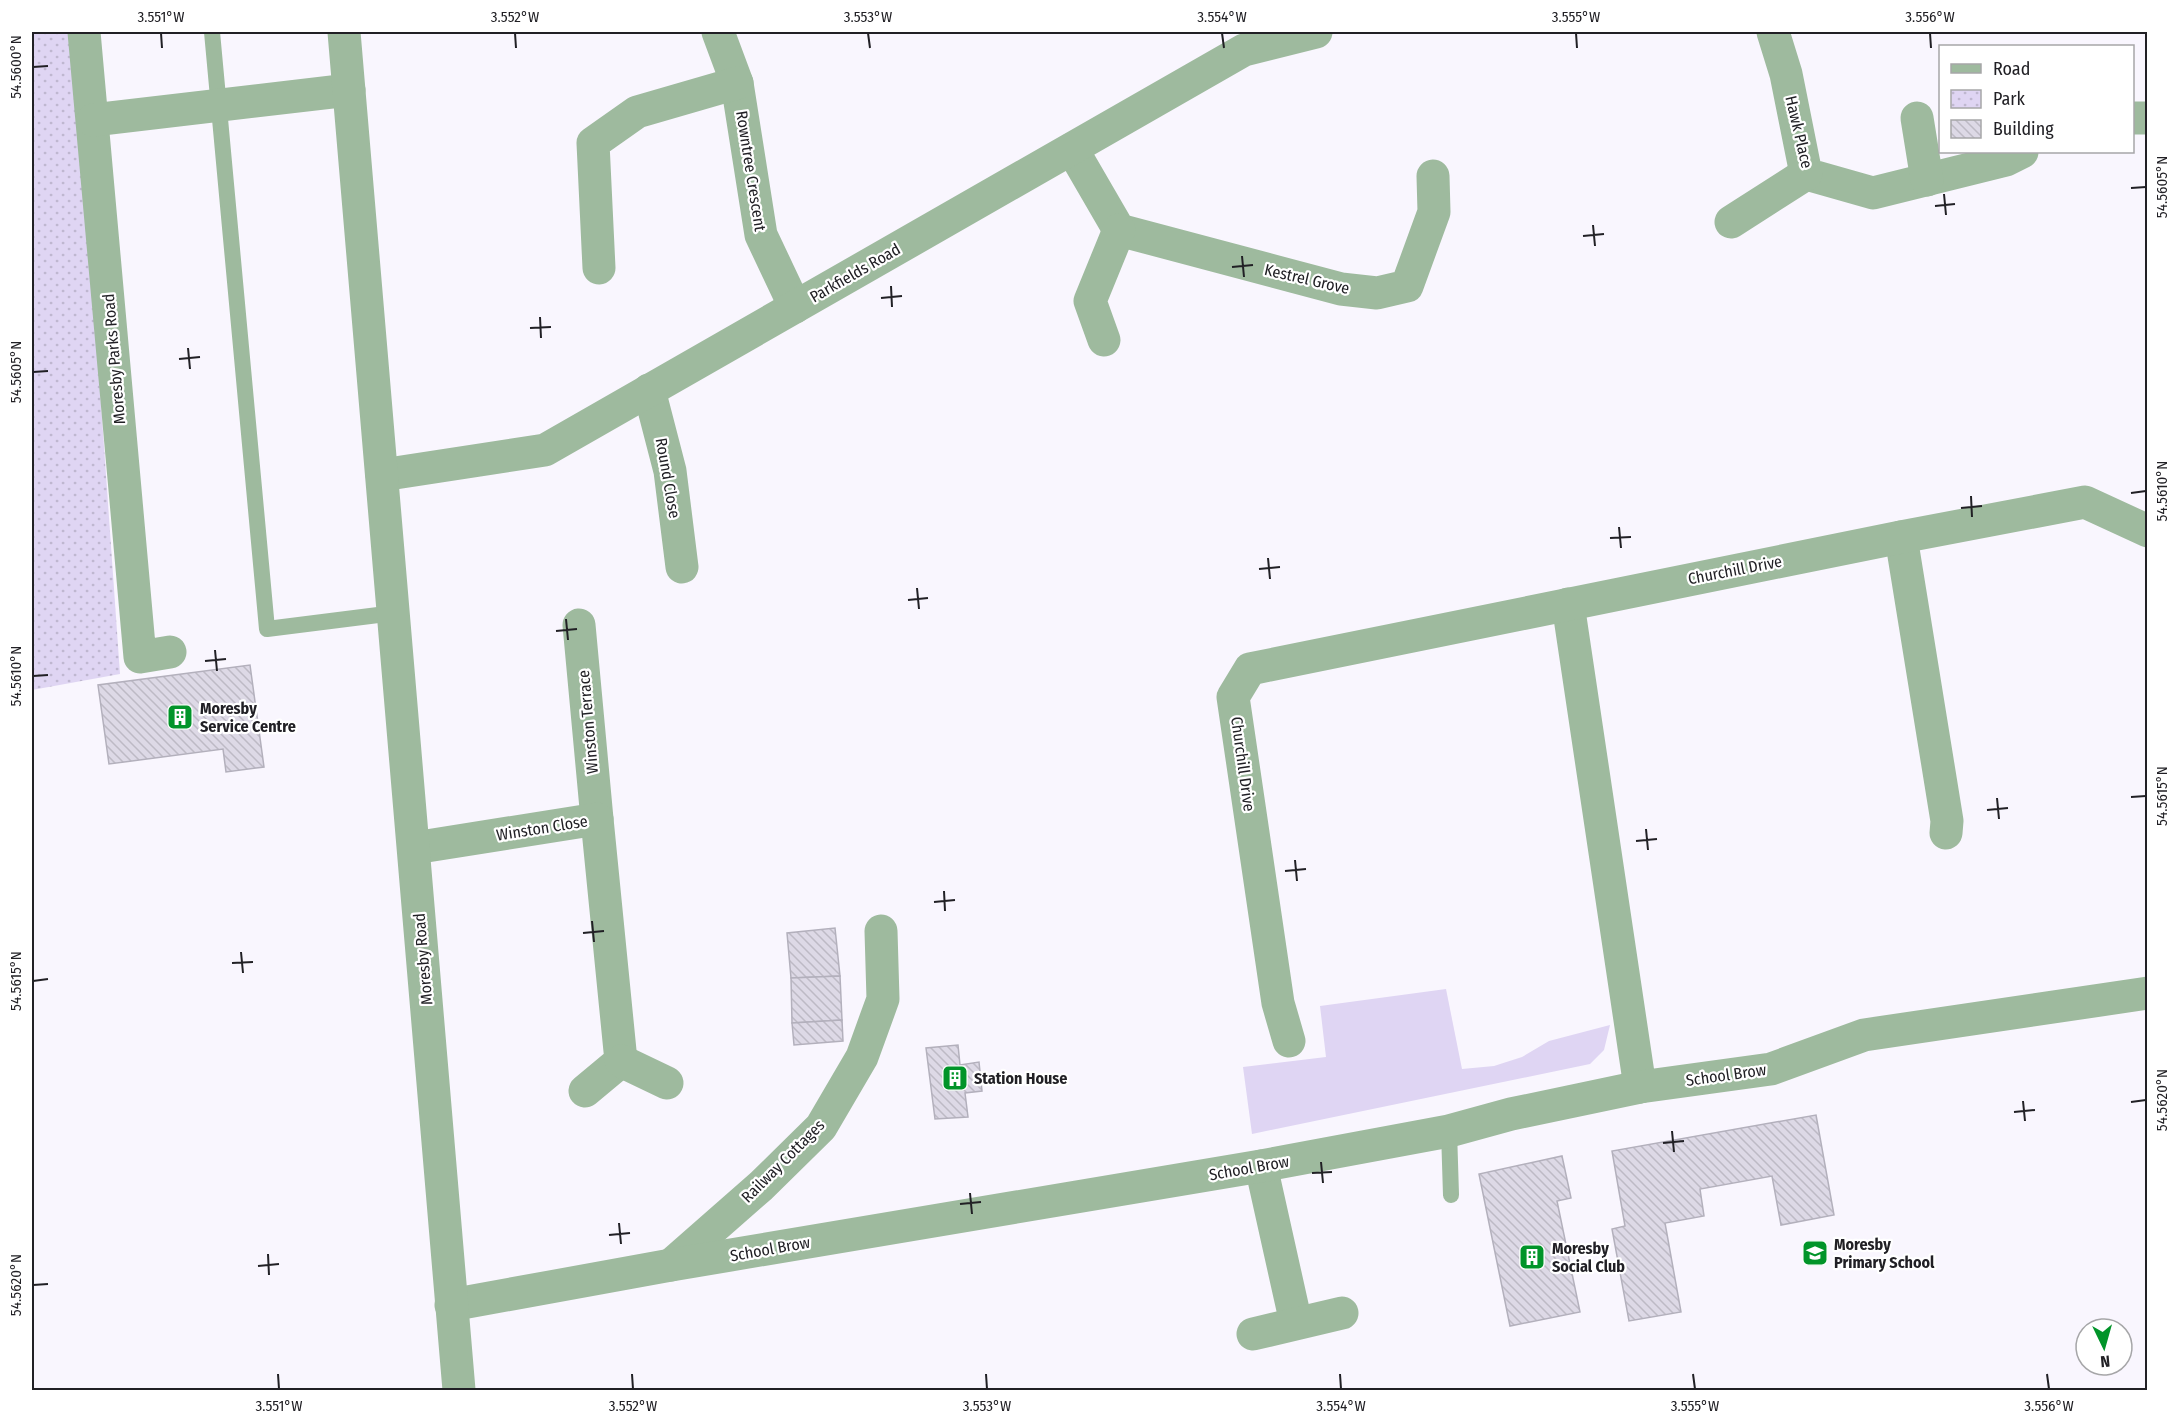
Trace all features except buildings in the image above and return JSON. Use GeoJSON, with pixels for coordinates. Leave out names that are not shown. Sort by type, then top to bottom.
{"type":"FeatureCollection","features":[{"type":"Feature","properties":{"kind":"street","name":"Moresby Parks Road"},"geometry":{"type":"LineString","coordinates":[[84,32],[140,657],[170,652]]}},
{"type":"Feature","properties":{"kind":"street"},"geometry":{"type":"LineString","coordinates":[[344,32],[394,613]]}},
{"type":"Feature","properties":{"kind":"street","name":"Rowntree Crescent"},"geometry":{"type":"LineString","coordinates":[[718,32],[737,83],[761,235],[795,307]]}},
{"type":"Feature","properties":{"kind":"street","name":"Parkfields Road"},"geometry":{"type":"LineString","coordinates":[[382,475],[545,450],[1072,149],[1240,41],[1316,32]]}},
{"type":"Feature","properties":{"kind":"street","name":"Hawk Place"},"geometry":{"type":"LineString","coordinates":[[1773,32],[1786,74],[1806,174],[1873,193],[2014,156]]}},
{"type":"Feature","properties":{"kind":"street"},"geometry":{"type":"LineString","coordinates":[[599,268],[593,143],[637,112],[737,83]]}},
{"type":"Feature","properties":{"kind":"street"},"geometry":{"type":"LineString","coordinates":[[93,120],[350,90]]}},
{"type":"Feature","properties":{"kind":"street"},"geometry":{"type":"LineString","coordinates":[[1917,118],[1927,180]]}},
{"type":"Feature","properties":{"kind":"street"},"geometry":{"type":"LineString","coordinates":[[1072,149],[1119,230],[1090,301],[1104,340]]}},
{"type":"Feature","properties":{"kind":"street"},"geometry":{"type":"LineString","coordinates":[[1731,222],[1806,174]]}},
{"type":"Feature","properties":{"kind":"street","name":"Kestrel Grove"},"geometry":{"type":"LineString","coordinates":[[1119,230],[1341,289],[1377,293],[1407,286],[1434,212],[1433,176]]}},
{"type":"Feature","properties":{"kind":"street","name":"Round Close"},"geometry":{"type":"LineString","coordinates":[[649,390],[670,471],[682,567]]}},
{"type":"Feature","properties":{"kind":"street","name":"Churchill Drive"},"geometry":{"type":"LineString","coordinates":[[1289,1041],[1278,1003],[1233,697],[1250,669],[2085,502],[2148,531]]}},
{"type":"Feature","properties":{"kind":"street"},"geometry":{"type":"LineString","coordinates":[[1901,537],[1947,821],[1946,833]]}},
{"type":"Feature","properties":{"kind":"street"},"geometry":{"type":"LineString","coordinates":[[1568,604],[1640,1087]]}},
{"type":"Feature","properties":{"kind":"street","name":"Moresby Road"},"geometry":{"type":"LineString","coordinates":[[394,613],[459,1390]]}},
{"type":"Feature","properties":{"kind":"street","name":"Winston Terrace"},"geometry":{"type":"LineString","coordinates":[[579,625],[597,819]]}},
{"type":"Feature","properties":{"kind":"street","name":"Winston Close"},"geometry":{"type":"LineString","coordinates":[[414,848],[597,819],[621,1061]]}},
{"type":"Feature","properties":{"kind":"street","name":"Railway Cottages"},"geometry":{"type":"LineString","coordinates":[[671,1265],[761,1186],[821,1127],[862,1057],[883,999],[881,931]]}},
{"type":"Feature","properties":{"kind":"street","name":"School Brow"},"geometry":{"type":"LineString","coordinates":[[451,1305],[671,1265],[1261,1166],[1449,1131],[1511,1114],[1640,1087],[1771,1069],[1864,1035],[2148,993]]}},
{"type":"Feature","properties":{"kind":"street"},"geometry":{"type":"LineString","coordinates":[[585,1091],[621,1061],[667,1083]]}},
{"type":"Feature","properties":{"kind":"street"},"geometry":{"type":"LineString","coordinates":[[1261,1166],[1296,1323]]}},
{"type":"Feature","properties":{"kind":"street"},"geometry":{"type":"LineString","coordinates":[[1253,1334],[1342,1313]]}},
{"type":"Feature","properties":{"kind":"lane"},"geometry":{"type":"LineString","coordinates":[[212,32],[267,628],[394,613]]}},
{"type":"Feature","properties":{"kind":"lane"},"geometry":{"type":"LineString","coordinates":[[1449,1131],[1451,1195]]}},
{"type":"Feature","properties":{"kind":"green space"},"geometry":{"type":"Polygon","coordinates":[[[32,32],[72,32],[81,119],[120,674],[32,690],[32,32]]]}},
{"type":"Feature","properties":{"kind":"green space"},"geometry":{"type":"Polygon","coordinates":[[[1446,989],[1462,1069],[1494,1066],[1522,1057],[1549,1041],[1610,1025],[1604,1050],[1590,1064],[1252,1134],[1243,1067],[1326,1057],[1320,1006],[1446,989]]]}},
{"type":"Feature","properties":{"kind":"place","name":"Moresby Service Centre"},"geometry":{"type":"Point","coordinates":[180,717]}},
{"type":"Feature","properties":{"kind":"place","name":"Station House"},"geometry":{"type":"Point","coordinates":[955,1078]}},
{"type":"Feature","properties":{"kind":"place","name":"Moresby Primary School"},"geometry":{"type":"Point","coordinates":[1815,1253]}},
{"type":"Feature","properties":{"kind":"place","name":"Moresby Social Club"},"geometry":{"type":"Point","coordinates":[1532,1257]}}]}
